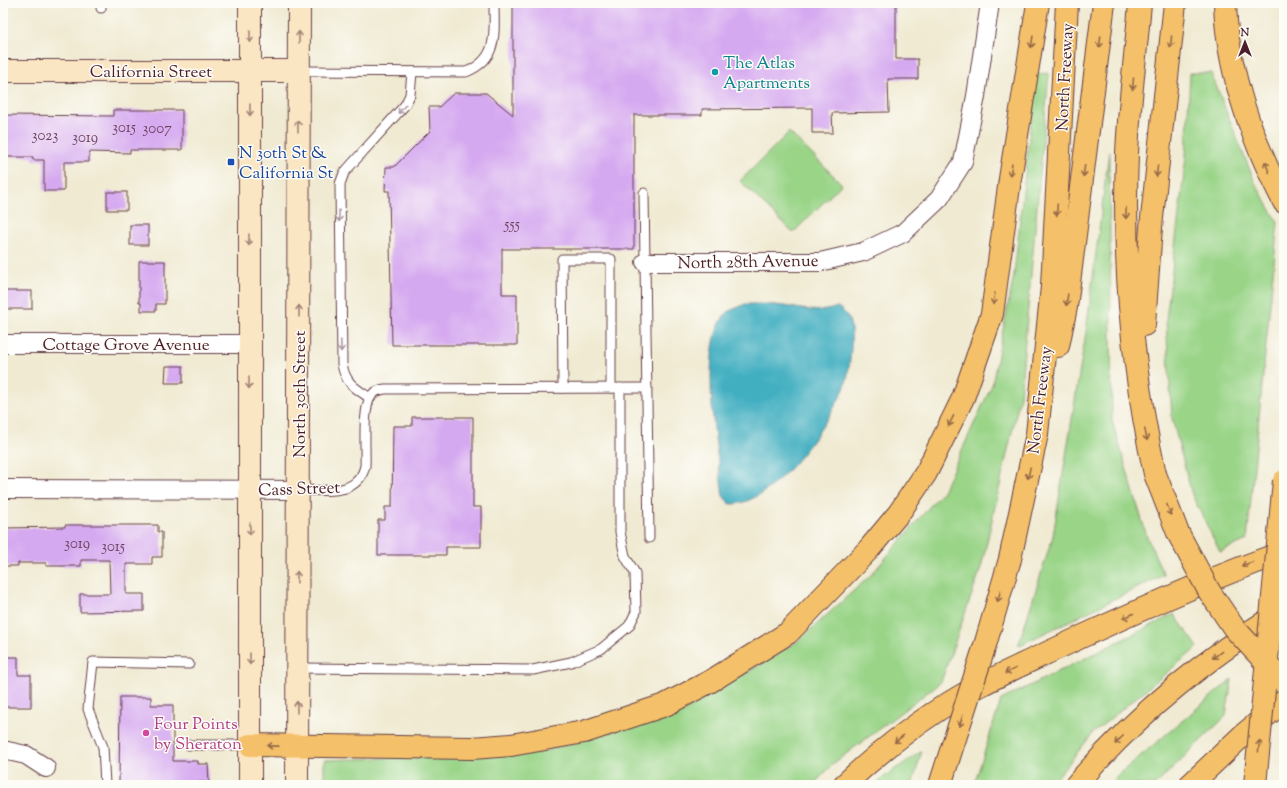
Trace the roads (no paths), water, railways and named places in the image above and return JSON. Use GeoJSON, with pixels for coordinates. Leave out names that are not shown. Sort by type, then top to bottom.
{"type":"FeatureCollection","features":[{"type":"Feature","properties":{"kind":"highway"},"geometry":{"type":"LineString","coordinates":[[250,745],[472,748],[511,745],[584,732],[665,705],[711,681],[788,633],[870,549],[899,513],[926,473],[963,398],[992,314],[1010,179],[1038,3]]}},
{"type":"Feature","properties":{"kind":"highway","name":"North Freeway"},"geometry":{"type":"LineString","coordinates":[[940,785],[1010,559],[1037,434],[1052,286],[1067,3]]}},
{"type":"Feature","properties":{"kind":"highway"},"geometry":{"type":"LineString","coordinates":[[1037,434],[1066,308],[1104,3]]}},
{"type":"Feature","properties":{"kind":"highway"},"geometry":{"type":"LineString","coordinates":[[1140,3],[1127,153],[1126,225],[1130,299],[1145,429],[1155,474],[1178,533],[1209,591],[1234,628],[1284,682]]}},
{"type":"Feature","properties":{"kind":"highway"},"geometry":{"type":"LineString","coordinates":[[1141,396],[1144,303],[1175,3]]}},
{"type":"Feature","properties":{"kind":"highway"},"geometry":{"type":"LineString","coordinates":[[1226,3],[1231,63],[1250,126],[1284,202]]}},
{"type":"Feature","properties":{"kind":"highway"},"geometry":{"type":"LineString","coordinates":[[1255,785],[1284,481]]}},
{"type":"Feature","properties":{"kind":"highway"},"geometry":{"type":"LineString","coordinates":[[844,785],[888,747],[933,714],[984,683],[1170,596],[1241,567],[1284,552]]}},
{"type":"Feature","properties":{"kind":"highway"},"geometry":{"type":"LineString","coordinates":[[1076,785],[1126,733],[1169,693],[1219,654],[1284,610]]}},
{"type":"Feature","properties":{"kind":"highway"},"geometry":{"type":"LineString","coordinates":[[1190,785],[1243,735],[1284,701]]}},
{"type":"Feature","properties":{"kind":"main road"},"geometry":{"type":"LineString","coordinates":[[250,3],[250,785]]}},
{"type":"Feature","properties":{"kind":"main road","name":"North 30th Street"},"geometry":{"type":"LineString","coordinates":[[296,785],[299,3]]}},
{"type":"Feature","properties":{"kind":"main road","name":"California Street"},"geometry":{"type":"LineString","coordinates":[[3,71],[298,71]]}},
{"type":"Feature","properties":{"kind":"street","name":"North 28th Avenue"},"geometry":{"type":"LineString","coordinates":[[645,262],[820,262],[863,252],[903,233],[939,199],[963,162],[976,96],[990,3]]}},
{"type":"Feature","properties":{"kind":"street","name":"Cottage Grove Avenue"},"geometry":{"type":"LineString","coordinates":[[3,344],[249,344]]}},
{"type":"Feature","properties":{"kind":"street","name":"Cass Street"},"geometry":{"type":"LineString","coordinates":[[3,488],[298,490]]}},
{"type":"Feature","properties":{"kind":"street"},"geometry":{"type":"LineString","coordinates":[[3,750],[26,755],[46,768]]}},
{"type":"Feature","properties":{"kind":"lane"},"geometry":{"type":"LineString","coordinates":[[298,71],[466,72],[483,63],[491,52],[493,42],[494,3]]}},
{"type":"Feature","properties":{"kind":"lane"},"geometry":{"type":"LineString","coordinates":[[412,72],[410,95],[405,105],[344,173],[340,184],[342,364],[344,375],[349,384],[370,398],[376,391],[385,389],[647,388]]}},
{"type":"Feature","properties":{"kind":"lane"},"geometry":{"type":"LineString","coordinates":[[644,193],[649,538]]}},
{"type":"Feature","properties":{"kind":"lane"},"geometry":{"type":"LineString","coordinates":[[297,668],[533,670],[571,662],[601,649],[629,626],[636,612],[635,573],[625,556],[620,532],[611,259],[562,259],[563,388]]}},
{"type":"Feature","properties":{"kind":"lane","name":"Cass Street"},"geometry":{"type":"LineString","coordinates":[[298,490],[345,488],[354,485],[363,475],[365,466],[367,408],[370,398]]}},
{"type":"Feature","properties":{"kind":"lane"},"geometry":{"type":"LineString","coordinates":[[105,785],[103,747],[88,709],[93,662],[189,664]]}},
{"type":"Feature","properties":{"kind":"lane"},"geometry":{"type":"LineString","coordinates":[[189,745],[250,745]]}},
{"type":"Feature","properties":{"kind":"water"},"geometry":{"type":"Polygon","coordinates":[[[745,304],[775,305],[818,311],[837,307],[844,312],[849,320],[851,329],[851,346],[848,375],[844,389],[812,442],[797,461],[764,492],[747,501],[730,504],[723,496],[717,455],[711,373],[713,348],[718,327],[728,312],[745,304]]]}},
{"type":"Feature","properties":{"kind":"place","name":"The Atlas Apartments"},"geometry":{"type":"Point","coordinates":[715,72]}},
{"type":"Feature","properties":{"kind":"place","name":"N 30th St & California St"},"geometry":{"type":"Point","coordinates":[231,162]}},
{"type":"Feature","properties":{"kind":"place","name":"Four Points by Sheraton"},"geometry":{"type":"Point","coordinates":[146,733]}}]}
